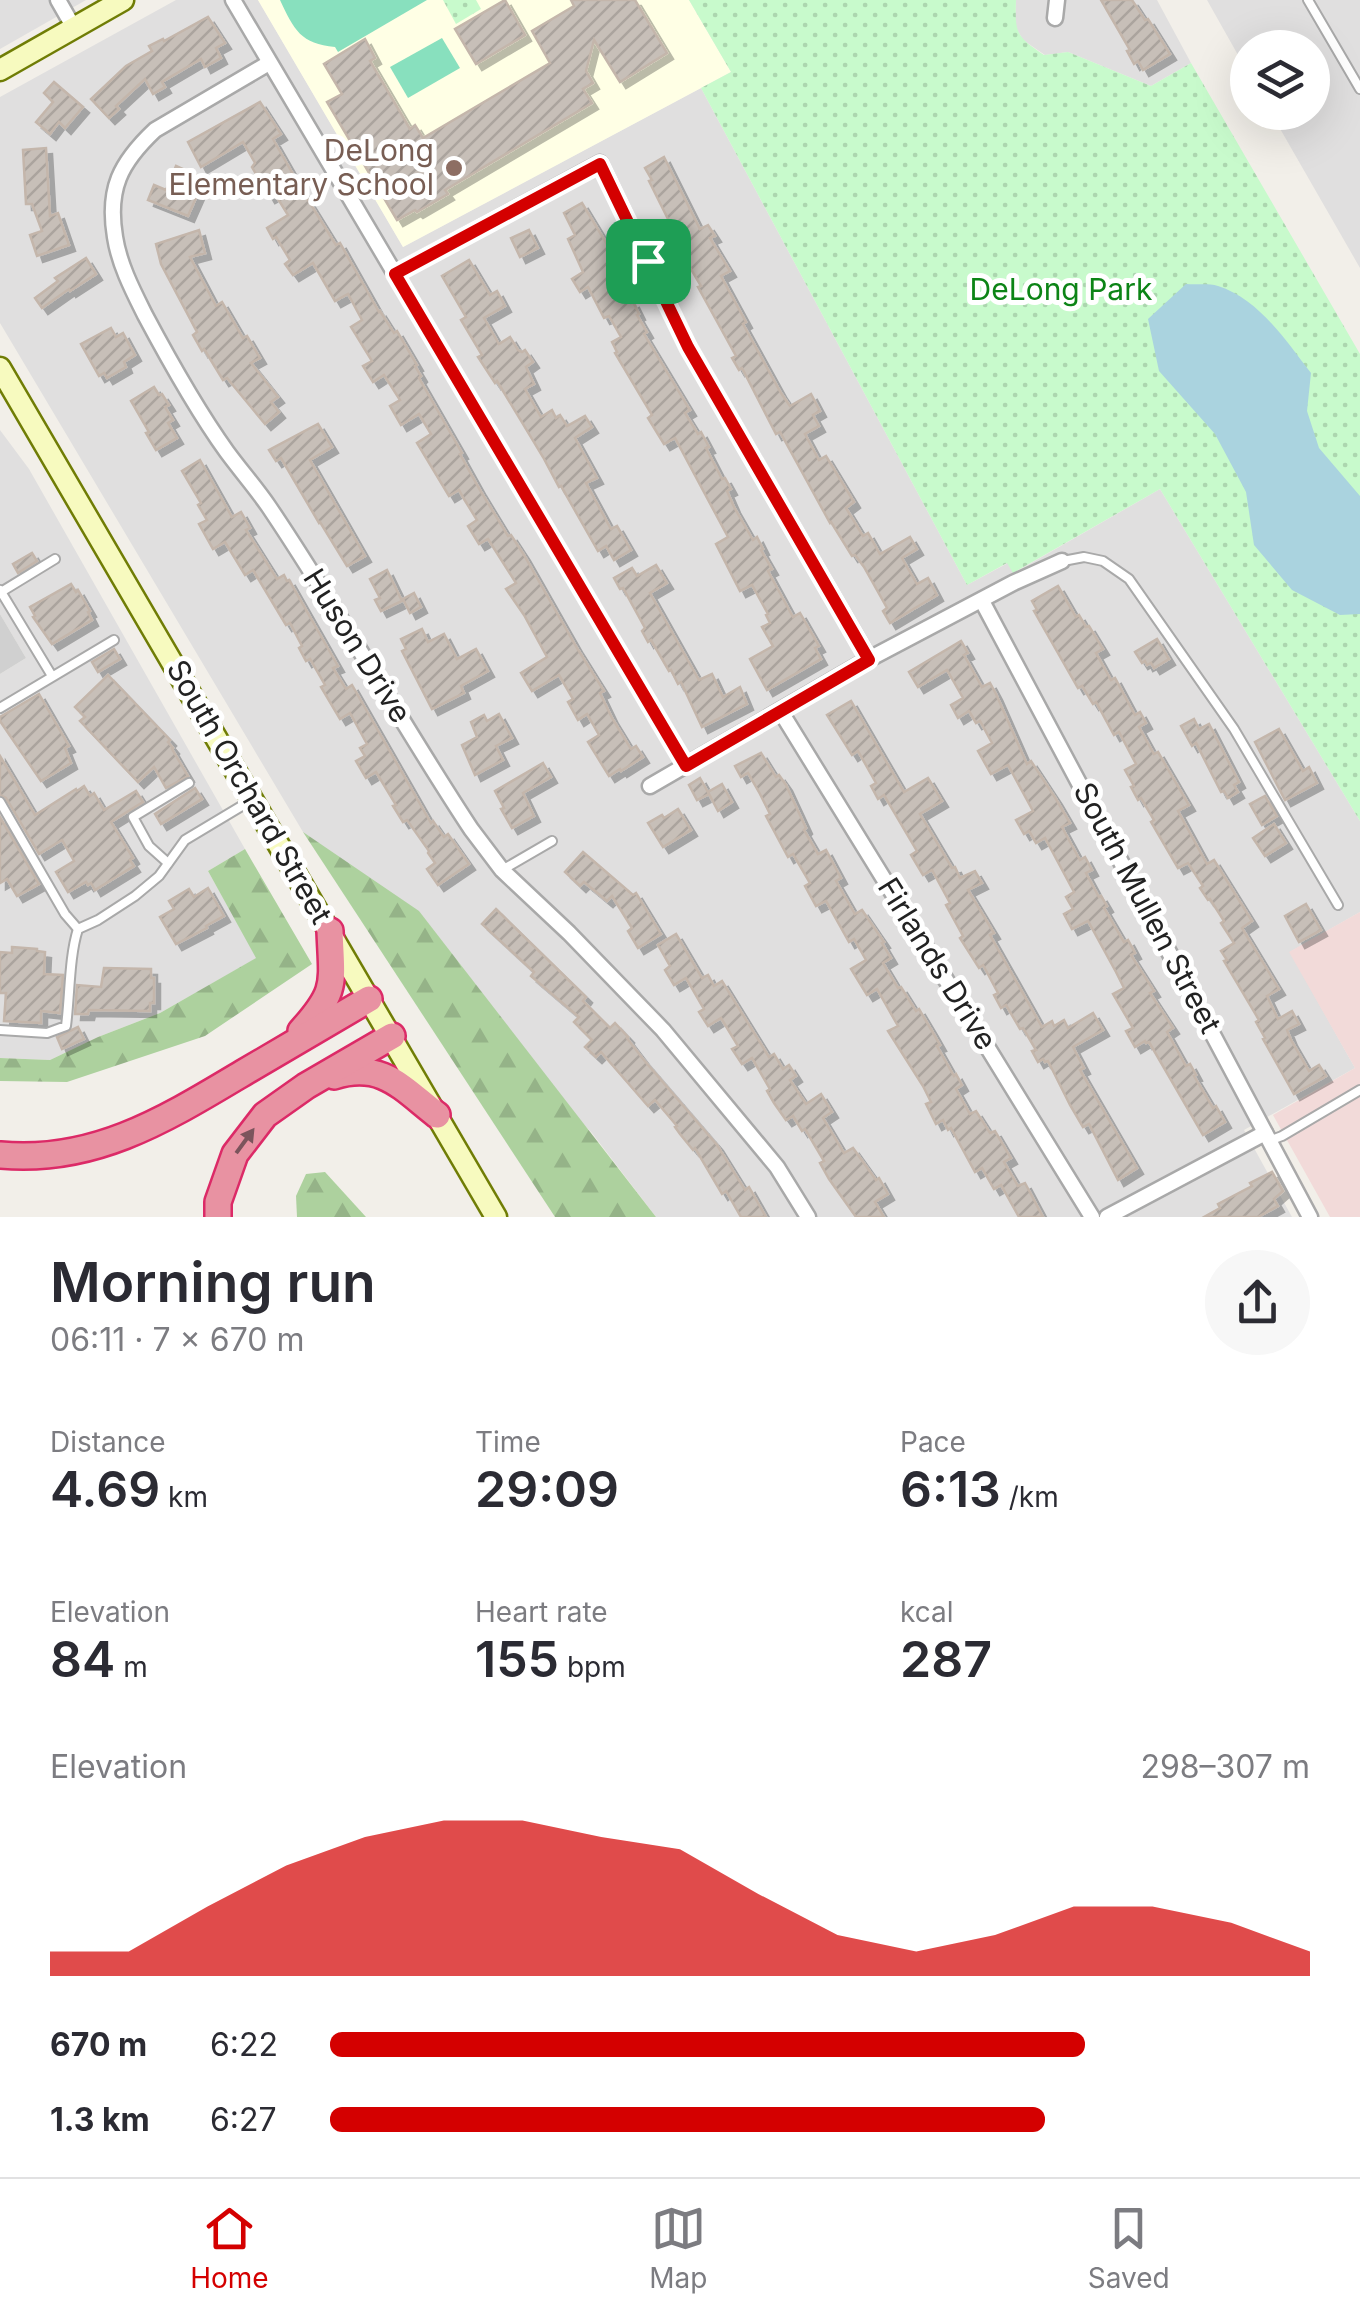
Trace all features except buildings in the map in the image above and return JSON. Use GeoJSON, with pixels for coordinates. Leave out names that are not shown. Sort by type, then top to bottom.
{"type":"FeatureCollection","features":[{"type":"Feature","properties":{"kind":"highway"},"geometry":{"type":"LineString","coordinates":[[284,1049],[321,1008],[332,987],[330,932]]}},
{"type":"Feature","properties":{"kind":"highway"},"geometry":{"type":"LineString","coordinates":[[0,1155],[68,1153],[125,1138],[176,1113],[369,999]]}},
{"type":"Feature","properties":{"kind":"highway"},"geometry":{"type":"LineString","coordinates":[[218,1217],[218,1202],[235,1154],[265,1115],[392,1036]]}},
{"type":"Feature","properties":{"kind":"highway"},"geometry":{"type":"LineString","coordinates":[[0,1170],[70,1168],[129,1151],[221,1102],[259,1064]]}},
{"type":"Feature","properties":{"kind":"highway"},"geometry":{"type":"LineString","coordinates":[[306,1086],[354,1070],[384,1075],[437,1115]]}},
{"type":"Feature","properties":{"kind":"street"},"geometry":{"type":"LineString","coordinates":[[58,0],[74,28]]}},
{"type":"Feature","properties":{"kind":"street"},"geometry":{"type":"LineString","coordinates":[[0,70],[123,0]]}},
{"type":"Feature","properties":{"kind":"street"},"geometry":{"type":"LineString","coordinates":[[233,0],[686,766]]}},
{"type":"Feature","properties":{"kind":"street"},"geometry":{"type":"LineString","coordinates":[[1055,18],[1057,0]]}},
{"type":"Feature","properties":{"kind":"street","name":"Huson Drive"},"geometry":{"type":"LineString","coordinates":[[270,62],[155,130],[118,176],[111,202],[115,240],[139,304],[184,387],[226,451],[268,504],[440,782],[502,870],[663,1030],[777,1167],[808,1217]]}},
{"type":"Feature","properties":{"kind":"street"},"geometry":{"type":"LineString","coordinates":[[395,274],[600,164],[688,347],[869,660]]}},
{"type":"Feature","properties":{"kind":"street","name":"South Orchard Street"},"geometry":{"type":"LineString","coordinates":[[0,368],[496,1217]]}},
{"type":"Feature","properties":{"kind":"street"},"geometry":{"type":"LineString","coordinates":[[650,786],[869,660],[1012,583],[1062,561]]}},
{"type":"Feature","properties":{"kind":"street","name":"South Mullen Street"},"geometry":{"type":"LineString","coordinates":[[982,600],[1310,1217]]}},
{"type":"Feature","properties":{"kind":"street","name":"Firlands Drive"},"geometry":{"type":"LineString","coordinates":[[781,712],[1092,1217]]}},
{"type":"Feature","properties":{"kind":"street"},"geometry":{"type":"LineString","coordinates":[[1107,1217],[1267,1137]]}},
{"type":"Feature","properties":{"kind":"lane"},"geometry":{"type":"LineString","coordinates":[[1308,0],[1360,89]]}},
{"type":"Feature","properties":{"kind":"lane"},"geometry":{"type":"LineString","coordinates":[[1062,561],[1084,557],[1102,561],[1129,579],[1234,729],[1338,905]]}},
{"type":"Feature","properties":{"kind":"lane"},"geometry":{"type":"LineString","coordinates":[[52,676],[0,591],[54,559]]}},
{"type":"Feature","properties":{"kind":"lane"},"geometry":{"type":"LineString","coordinates":[[0,708],[114,640]]}},
{"type":"Feature","properties":{"kind":"lane"},"geometry":{"type":"LineString","coordinates":[[168,862],[148,846],[134,817],[189,783]]}},
{"type":"Feature","properties":{"kind":"lane"},"geometry":{"type":"LineString","coordinates":[[0,1030],[47,1032],[66,1026],[78,929],[135,896],[159,876],[185,840],[254,799]]}},
{"type":"Feature","properties":{"kind":"lane"},"geometry":{"type":"LineString","coordinates":[[0,802],[78,929]]}},
{"type":"Feature","properties":{"kind":"lane"},"geometry":{"type":"LineString","coordinates":[[502,870],[552,841]]}},
{"type":"Feature","properties":{"kind":"lane"},"geometry":{"type":"LineString","coordinates":[[1267,1137],[1282,1136],[1360,1090]]}},
{"type":"Feature","properties":{"kind":"shaded area"},"geometry":{"type":"Polygon","coordinates":[[[0,0],[86,0],[0,49],[0,0]]]}},
{"type":"Feature","properties":{"kind":"shaded area"},"geometry":{"type":"Polygon","coordinates":[[[176,0],[258,0],[403,247],[701,88],[967,585],[1008,563],[1014,573],[1160,489],[1360,821],[1360,912],[1290,952],[1355,1068],[1244,1130],[1292,1217],[656,1217],[592,1133],[303,832],[0,323],[0,97],[176,0]]]}},
{"type":"Feature","properties":{"kind":"shaded area","name":"DeLong Elementary School"},"geometry":{"type":"Polygon","coordinates":[[[258,0],[689,0],[731,72],[403,247],[258,0]]]}},
{"type":"Feature","properties":{"kind":"shaded area"},"geometry":{"type":"Polygon","coordinates":[[[1016,0],[1157,0],[1191,63],[1151,86],[1068,52],[1045,55],[1023,40],[1015,26],[1016,0]]]}},
{"type":"Feature","properties":{"kind":"shaded area"},"geometry":{"type":"Polygon","coordinates":[[[1207,0],[1360,0],[1360,268],[1281,130],[1330,130],[1330,30],[1230,30],[1230,41],[1207,0]]]}},
{"type":"Feature","properties":{"kind":"shaded area"},"geometry":{"type":"Polygon","coordinates":[[[0,430],[29,469],[245,849],[208,871],[257,958],[160,1013],[50,1060],[0,1058],[0,674],[26,658],[0,614],[0,430]]]}},
{"type":"Feature","properties":{"kind":"shaded area"},"geometry":{"type":"Polygon","coordinates":[[[0,614],[26,658],[0,674],[0,614]]]}},
{"type":"Feature","properties":{"kind":"shaded area"},"geometry":{"type":"Polygon","coordinates":[[[1360,912],[1360,1217],[1330,1217],[1273,1115],[1355,1068],[1289,952],[1360,912]]]}},
{"type":"Feature","properties":{"kind":"green space"},"geometry":{"type":"Polygon","coordinates":[[[280,0],[427,0],[338,52],[335,47],[314,43],[300,34],[280,0]]]}},
{"type":"Feature","properties":{"kind":"green space"},"geometry":{"type":"Polygon","coordinates":[[[443,0],[476,0],[481,9],[456,24],[443,0]]]}},
{"type":"Feature","properties":{"kind":"green space","name":"DeLong Park"},"geometry":{"type":"Polygon","coordinates":[[[689,0],[1016,0],[1019,33],[1044,55],[1068,52],[1151,86],[1191,63],[1360,354],[1360,821],[1160,489],[1013,573],[1007,563],[967,585],[701,88],[731,72],[689,0]]]}},
{"type":"Feature","properties":{"kind":"green space"},"geometry":{"type":"Polygon","coordinates":[[[442,38],[460,68],[408,98],[390,67],[442,38]]]}},
{"type":"Feature","properties":{"kind":"green space"},"geometry":{"type":"Polygon","coordinates":[[[303,832],[419,911],[656,1217],[555,1217],[303,832]]]}},
{"type":"Feature","properties":{"kind":"green space"},"geometry":{"type":"Polygon","coordinates":[[[245,849],[312,964],[205,1036],[67,1082],[0,1081],[0,1058],[50,1060],[160,1013],[256,958],[208,871],[245,849]]]}},
{"type":"Feature","properties":{"kind":"green space"},"geometry":{"type":"Polygon","coordinates":[[[325,1172],[366,1217],[297,1217],[296,1196],[306,1174],[325,1172]]]}},
{"type":"Feature","properties":{"kind":"water"},"geometry":{"type":"Polygon","coordinates":[[[1186,284],[1218,286],[1246,301],[1270,322],[1311,373],[1307,411],[1319,448],[1360,496],[1360,614],[1340,615],[1292,590],[1254,545],[1246,492],[1215,434],[1159,371],[1148,319],[1186,284]]]}},
{"type":"Feature","properties":{"kind":"place","name":"DeLong Elementary School"},"geometry":{"type":"Point","coordinates":[454,168]}},
{"type":"Feature","properties":{"kind":"route"},"geometry":{"type":"LineString","coordinates":[[600,164],[648,261],[688,347],[869,660],[686,766],[395,274],[600,164]]}}]}
